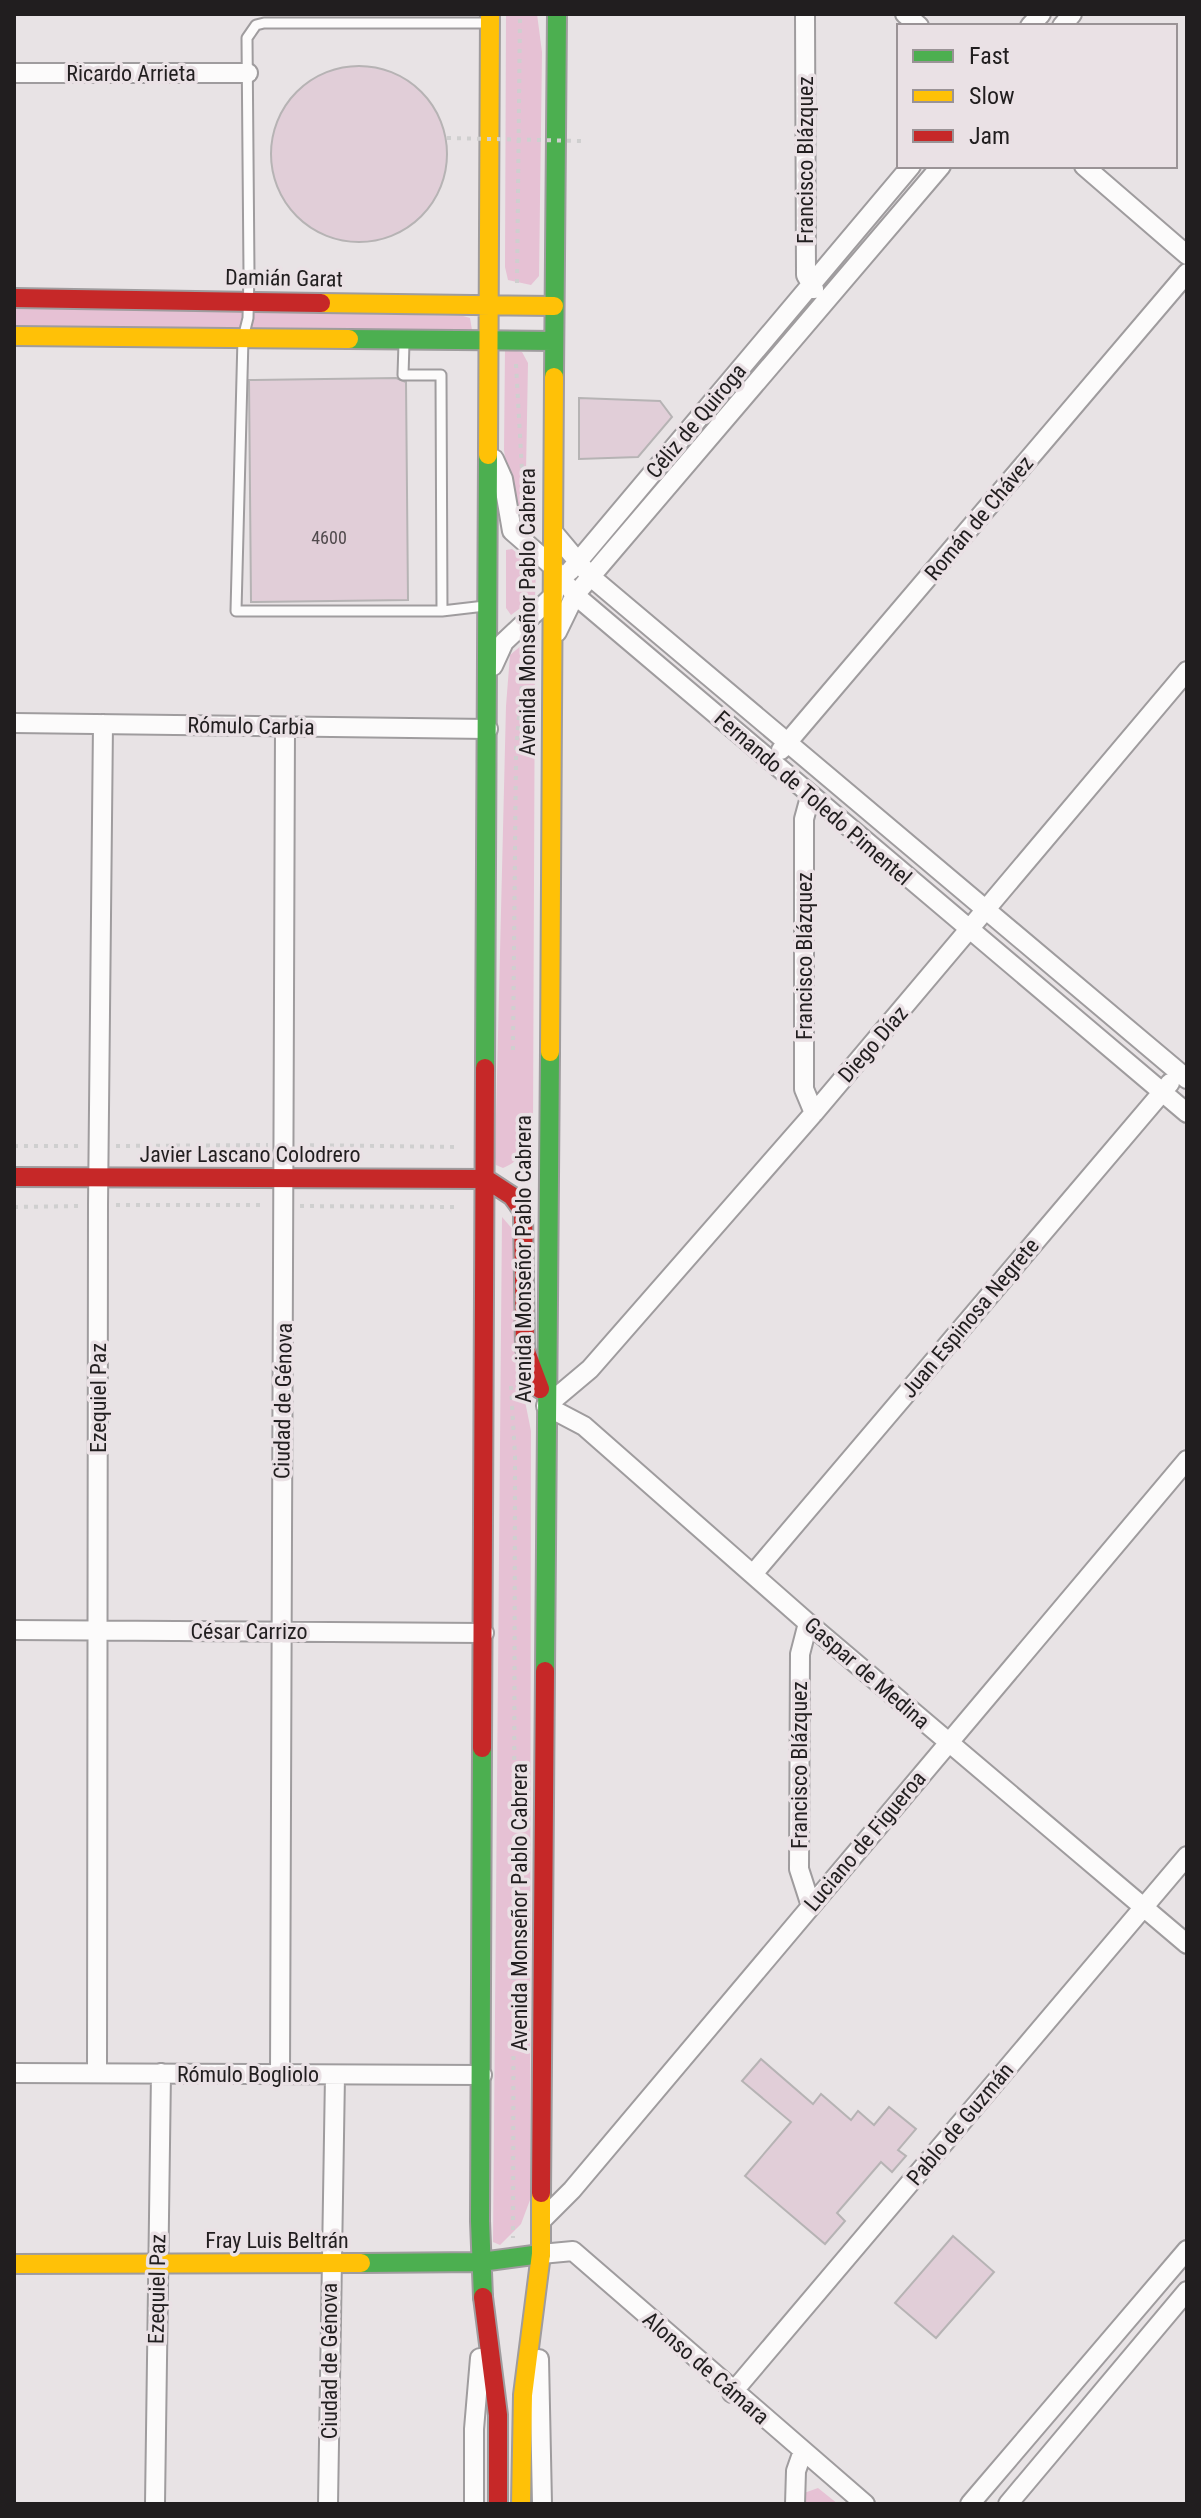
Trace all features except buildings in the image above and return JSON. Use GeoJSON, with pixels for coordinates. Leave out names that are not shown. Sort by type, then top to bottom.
{"type":"FeatureCollection","features":[{"type":"Feature","properties":{"kind":"main road","name":"Avenida Monseñor Pablo Cabrera"},"geometry":{"type":"LineString","coordinates":[[521,2504],[523,2395],[541,2254],[551,599],[557,572],[551,529],[557,14]]}},
{"type":"Feature","properties":{"kind":"main road","name":"Avenida Monseñor Pablo Cabrera"},"geometry":{"type":"LineString","coordinates":[[490,18],[481,2262],[484,2311],[498,2415],[498,2504]]}},
{"type":"Feature","properties":{"kind":"main road","name":"Damián Garat"},"geometry":{"type":"LineString","coordinates":[[14,298],[554,306]]}},
{"type":"Feature","properties":{"kind":"main road"},"geometry":{"type":"LineString","coordinates":[[14,336],[554,341]]}},
{"type":"Feature","properties":{"kind":"main road","name":"Javier Lascano Colodrero"},"geometry":{"type":"LineString","coordinates":[[14,1177],[486,1179],[525,1172],[541,1156],[548,1136]]}},
{"type":"Feature","properties":{"kind":"main road"},"geometry":{"type":"LineString","coordinates":[[486,1179],[512,1196],[523,1211],[525,1349],[546,1406]]}},
{"type":"Feature","properties":{"kind":"main road","name":"Fray Luis Beltrán"},"geometry":{"type":"LineString","coordinates":[[14,2264],[481,2262],[541,2254]]}},
{"type":"Feature","properties":{"kind":"street","name":"Francisco Blázquez"},"geometry":{"type":"LineString","coordinates":[[805,14],[806,266],[810,285]]}},
{"type":"Feature","properties":{"kind":"street","name":"Ricardo Arrieta"},"geometry":{"type":"LineString","coordinates":[[14,73],[248,73]]}},
{"type":"Feature","properties":{"kind":"street","name":"Céliz de Quiroga"},"geometry":{"type":"LineString","coordinates":[[557,572],[576,562],[909,168]]}},
{"type":"Feature","properties":{"kind":"street","name":"Céliz de Quiroga"},"geometry":{"type":"LineString","coordinates":[[551,643],[575,595],[939,168]]}},
{"type":"Feature","properties":{"kind":"street"},"geometry":{"type":"LineString","coordinates":[[1086,168],[1187,255]]}},
{"type":"Feature","properties":{"kind":"street","name":"Román de Chávez"},"geometry":{"type":"LineString","coordinates":[[771,761],[1187,273]]}},
{"type":"Feature","properties":{"kind":"street"},"geometry":{"type":"LineString","coordinates":[[810,285],[825,299]]}},
{"type":"Feature","properties":{"kind":"street","name":"Fernando de Toledo Pimentel"},"geometry":{"type":"LineString","coordinates":[[489,449],[503,479],[512,531],[557,572],[575,595],[1187,1113]]}},
{"type":"Feature","properties":{"kind":"street","name":"Fernando de Toledo Pimentel"},"geometry":{"type":"LineString","coordinates":[[551,529],[591,577],[986,912],[1184,1071]]}},
{"type":"Feature","properties":{"kind":"street"},"geometry":{"type":"LineString","coordinates":[[489,679],[504,642],[551,599]]}},
{"type":"Feature","properties":{"kind":"street","name":"Diego Díaz"},"geometry":{"type":"LineString","coordinates":[[546,1406],[590,1369],[814,1113],[1187,671]]}},
{"type":"Feature","properties":{"kind":"street","name":"Rómulo Carbia"},"geometry":{"type":"LineString","coordinates":[[14,723],[488,729]]}},
{"type":"Feature","properties":{"kind":"street","name":"Ezequiel Paz"},"geometry":{"type":"LineString","coordinates":[[97,2073],[98,1178],[103,724]]}},
{"type":"Feature","properties":{"kind":"street","name":"Ciudad de Génova"},"geometry":{"type":"LineString","coordinates":[[280,2074],[286,1205],[285,727]]}},
{"type":"Feature","properties":{"kind":"street","name":"Francisco Blázquez"},"geometry":{"type":"LineString","coordinates":[[810,797],[804,819],[804,1089],[814,1113]]}},
{"type":"Feature","properties":{"kind":"street","name":"Juan Espinosa Negrete"},"geometry":{"type":"LineString","coordinates":[[753,1574],[1162,1092],[1184,1071]]}},
{"type":"Feature","properties":{"kind":"street","name":"Gaspar de Medina"},"geometry":{"type":"LineString","coordinates":[[546,1406],[584,1426],[808,1623],[1187,1944]]}},
{"type":"Feature","properties":{"kind":"street","name":"Luciano de Figueroa"},"geometry":{"type":"LineString","coordinates":[[541,2221],[572,2190],[1187,1460]]}},
{"type":"Feature","properties":{"kind":"street","name":"Francisco Blázquez"},"geometry":{"type":"LineString","coordinates":[[808,1623],[800,1654],[799,1869],[811,1906]]}},
{"type":"Feature","properties":{"kind":"street","name":"César Carrizo"},"geometry":{"type":"LineString","coordinates":[[14,1630],[484,1633]]}},
{"type":"Feature","properties":{"kind":"street","name":"Pablo de Guzmán"},"geometry":{"type":"LineString","coordinates":[[732,2393],[1187,1856]]}},
{"type":"Feature","properties":{"kind":"street","name":"Rómulo Bogliolo"},"geometry":{"type":"LineString","coordinates":[[14,2073],[482,2075]]}},
{"type":"Feature","properties":{"kind":"street","name":"Ezequiel Paz"},"geometry":{"type":"LineString","coordinates":[[155,2504],[161,2073]]}},
{"type":"Feature","properties":{"kind":"street","name":"Ciudad de Génova"},"geometry":{"type":"LineString","coordinates":[[328,2504],[335,2075]]}},
{"type":"Feature","properties":{"kind":"street"},"geometry":{"type":"LineString","coordinates":[[970,2504],[1187,2250]]}},
{"type":"Feature","properties":{"kind":"street","name":"Alonso de Cámara"},"geometry":{"type":"LineString","coordinates":[[541,2254],[573,2251],[732,2393],[865,2504]]}},
{"type":"Feature","properties":{"kind":"street"},"geometry":{"type":"LineString","coordinates":[[1008,2504],[1187,2291]]}},
{"type":"Feature","properties":{"kind":"street"},"geometry":{"type":"LineString","coordinates":[[537,2297],[542,2504]]}},
{"type":"Feature","properties":{"kind":"street","name":"Avenida Monseñor Pablo Cabrera"},"geometry":{"type":"LineString","coordinates":[[474,2504],[474,2429],[484,2311]]}},
{"type":"Feature","properties":{"kind":"street"},"geometry":{"type":"LineString","coordinates":[[795,2504],[796,2471],[803,2451]]}},
{"type":"Feature","properties":{"kind":"lane"},"geometry":{"type":"LineString","coordinates":[[489,606],[442,611],[236,611],[243,338],[248,301],[247,38],[256,25],[264,23],[490,18]]}},
{"type":"Feature","properties":{"kind":"lane"},"geometry":{"type":"LineString","coordinates":[[404,340],[403,375],[441,375],[442,611]]}},
{"type":"Feature","properties":{"kind":"path"},"geometry":{"type":"LineString","coordinates":[[513,305],[520,274],[520,14]]}},
{"type":"Feature","properties":{"kind":"path"},"geometry":{"type":"LineString","coordinates":[[447,138],[582,141]]}},
{"type":"Feature","properties":{"kind":"path"},"geometry":{"type":"LineString","coordinates":[[515,341],[522,475]]}},
{"type":"Feature","properties":{"kind":"path"},"geometry":{"type":"LineString","coordinates":[[512,1059],[516,749],[525,653],[526,546]]}},
{"type":"Feature","properties":{"kind":"path"},"geometry":{"type":"LineString","coordinates":[[14,1146],[486,1147]]}},
{"type":"Feature","properties":{"kind":"path"},"geometry":{"type":"LineString","coordinates":[[14,1207],[464,1207],[484,1223]]}},
{"type":"Feature","properties":{"kind":"path"},"geometry":{"type":"LineString","coordinates":[[511,1376],[515,1456],[513,2260]]}},
{"type":"Feature","properties":{"kind":"shaded area"},"geometry":{"type":"Polygon","coordinates":[[[506,14],[537,14],[542,52],[539,276],[531,285],[508,280],[505,267],[506,14]]]}},
{"type":"Feature","properties":{"kind":"shaded area"},"geometry":{"type":"Polygon","coordinates":[[[14,307],[463,316],[470,318],[472,330],[14,331],[14,307]]]}},
{"type":"Feature","properties":{"kind":"shaded area"},"geometry":{"type":"Polygon","coordinates":[[[505,349],[522,352],[528,363],[526,472],[534,536],[514,519],[504,450],[505,349]]]}},
{"type":"Feature","properties":{"kind":"shaded area"},"geometry":{"type":"Polygon","coordinates":[[[512,549],[536,569],[535,597],[511,615],[506,608],[506,550],[512,549]]]}},
{"type":"Feature","properties":{"kind":"shaded area"},"geometry":{"type":"Polygon","coordinates":[[[535,634],[533,1130],[519,1158],[503,1168],[496,1165],[495,1158],[506,706],[510,655],[535,634]]]}},
{"type":"Feature","properties":{"kind":"shaded area"},"geometry":{"type":"Polygon","coordinates":[[[502,1217],[515,1232],[515,1351],[531,1431],[530,2200],[521,2224],[500,2245],[493,2242],[502,1217]]]}},
{"type":"Feature","properties":{"kind":"shaded area"},"geometry":{"type":"Polygon","coordinates":[[[818,2488],[838,2504],[804,2504],[804,2493],[818,2488]]]}},
{"type":"Feature","properties":{"kind":"traffic: fast"},"geometry":{"type":"LineString","coordinates":[[554,377],[557,14]]}},
{"type":"Feature","properties":{"kind":"traffic: fast"},"geometry":{"type":"LineString","coordinates":[[349,339],[554,341]]}},
{"type":"Feature","properties":{"kind":"traffic: fast"},"geometry":{"type":"LineString","coordinates":[[485,1068],[488,455]]}},
{"type":"Feature","properties":{"kind":"traffic: fast"},"geometry":{"type":"LineString","coordinates":[[545,1671],[550,1052]]}},
{"type":"Feature","properties":{"kind":"traffic: fast"},"geometry":{"type":"LineString","coordinates":[[482,1748],[480,2221],[483,2297]]}},
{"type":"Feature","properties":{"kind":"traffic: fast"},"geometry":{"type":"LineString","coordinates":[[361,2263],[481,2262],[541,2254]]}},
{"type":"Feature","properties":{"kind":"traffic: slow"},"geometry":{"type":"LineString","coordinates":[[488,455],[490,14]]}},
{"type":"Feature","properties":{"kind":"traffic: slow"},"geometry":{"type":"LineString","coordinates":[[321,303],[554,306]]}},
{"type":"Feature","properties":{"kind":"traffic: slow"},"geometry":{"type":"LineString","coordinates":[[14,336],[349,339]]}},
{"type":"Feature","properties":{"kind":"traffic: slow"},"geometry":{"type":"LineString","coordinates":[[550,1052],[554,377]]}},
{"type":"Feature","properties":{"kind":"traffic: slow"},"geometry":{"type":"LineString","coordinates":[[521,2504],[523,2395],[541,2254],[541,2193]]}},
{"type":"Feature","properties":{"kind":"traffic: slow"},"geometry":{"type":"LineString","coordinates":[[14,2264],[361,2263]]}},
{"type":"Feature","properties":{"kind":"traffic: jam"},"geometry":{"type":"LineString","coordinates":[[14,298],[321,303]]}},
{"type":"Feature","properties":{"kind":"traffic: jam"},"geometry":{"type":"LineString","coordinates":[[482,1748],[485,1068]]}},
{"type":"Feature","properties":{"kind":"traffic: jam"},"geometry":{"type":"LineString","coordinates":[[14,1177],[486,1179]]}},
{"type":"Feature","properties":{"kind":"traffic: jam"},"geometry":{"type":"LineString","coordinates":[[486,1179],[512,1196],[523,1211],[525,1349],[540,1389]]}},
{"type":"Feature","properties":{"kind":"traffic: jam"},"geometry":{"type":"LineString","coordinates":[[541,2193],[545,1671]]}},
{"type":"Feature","properties":{"kind":"traffic: jam"},"geometry":{"type":"LineString","coordinates":[[483,2297],[498,2415],[498,2504]]}}]}
